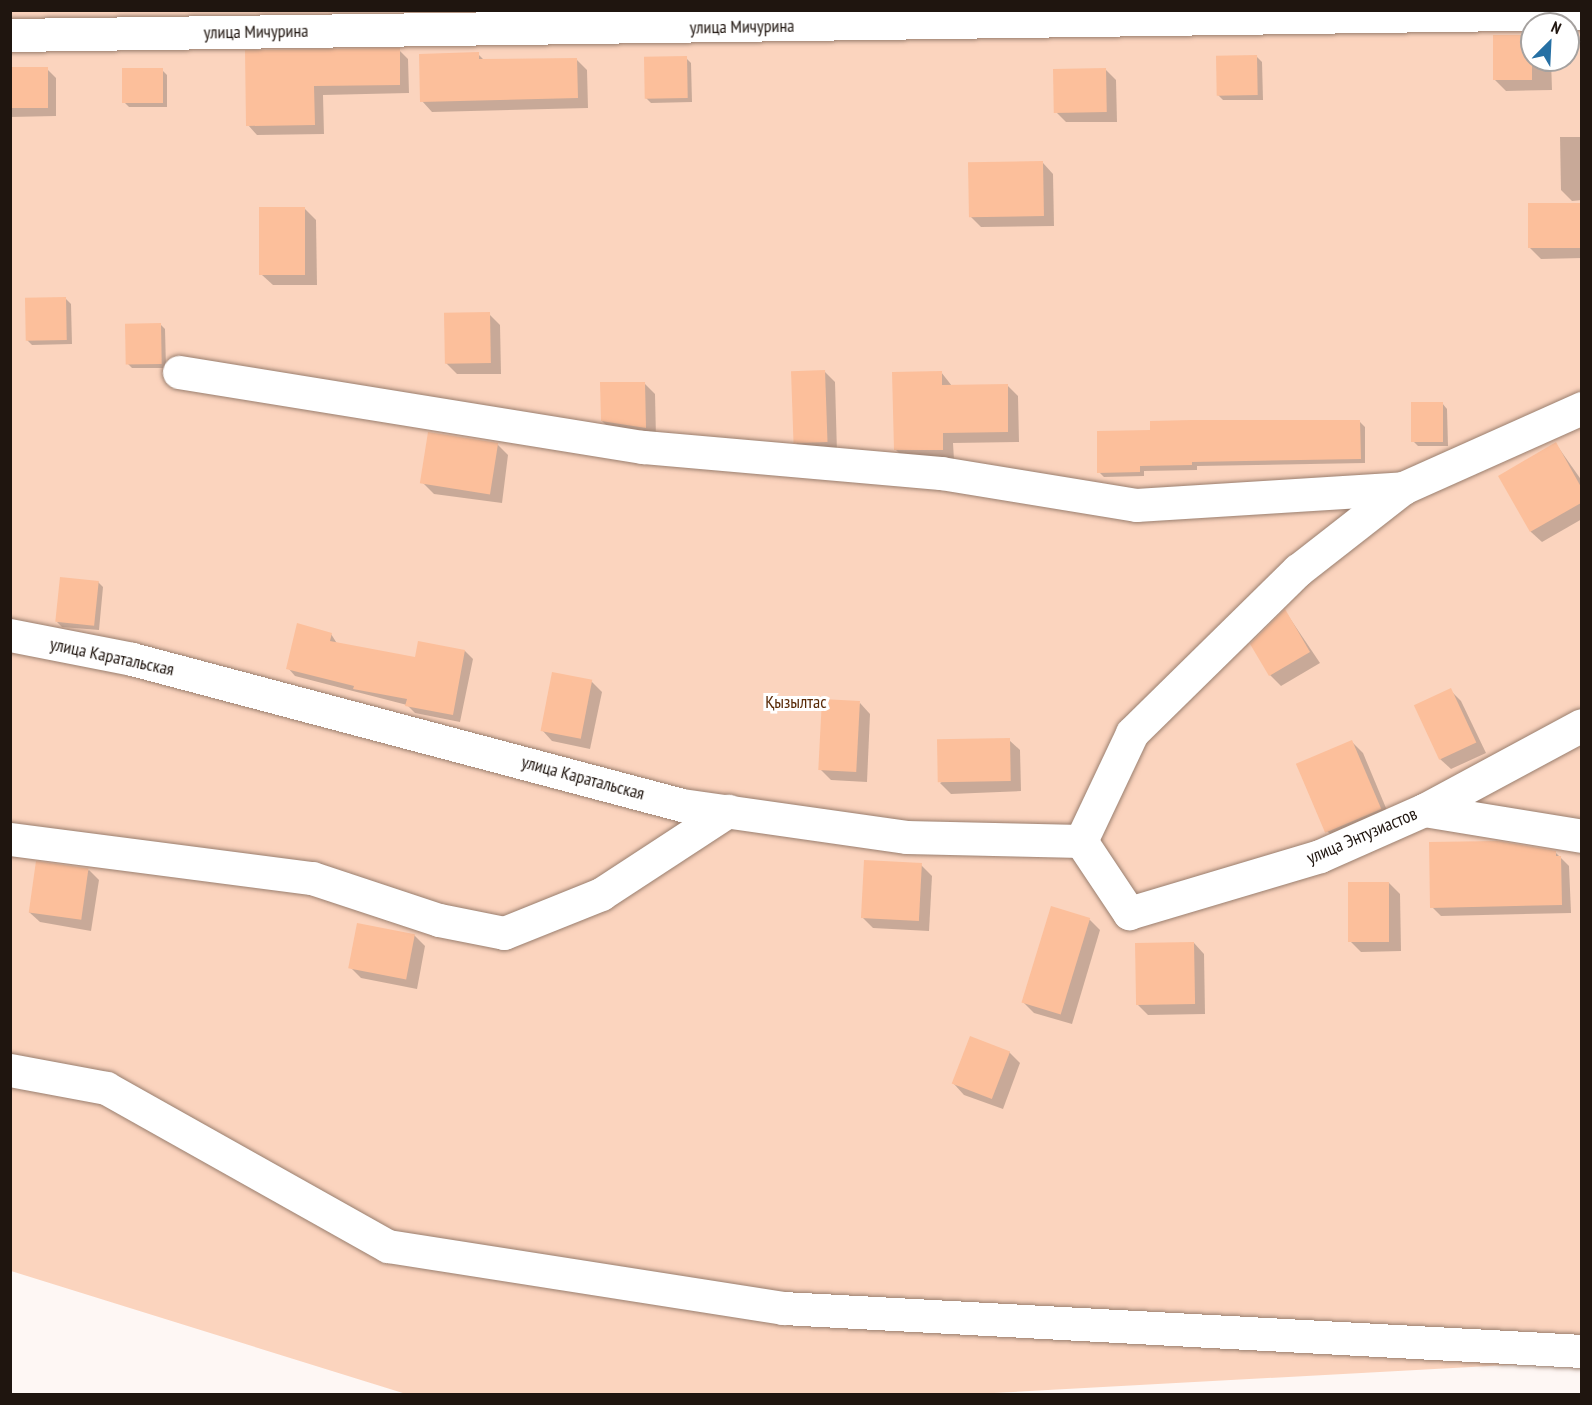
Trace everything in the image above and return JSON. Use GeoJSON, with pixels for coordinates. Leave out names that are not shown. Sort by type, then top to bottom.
{"type":"FeatureCollection","features":[{"type":"Feature","properties":{"kind":"street","name":"улица Мичурина"},"geometry":{"type":"LineString","coordinates":[[10,35],[710,19],[1581,13]]}},
{"type":"Feature","properties":{"kind":"street"},"geometry":{"type":"LineString","coordinates":[[179,372],[643,447],[941,473],[1136,505],[1404,488]]}},
{"type":"Feature","properties":{"kind":"street"},"geometry":{"type":"LineString","coordinates":[[1081,841],[1132,733],[1298,570],[1404,488],[1581,408]]}},
{"type":"Feature","properties":{"kind":"street","name":"улица Каратальская"},"geometry":{"type":"LineString","coordinates":[[10,635],[132,659],[682,806],[906,837],[1081,841]]}},
{"type":"Feature","properties":{"kind":"street","name":"улица Энтузиастов"},"geometry":{"type":"LineString","coordinates":[[1081,841],[1129,913],[1320,856],[1424,810],[1581,725]]}},
{"type":"Feature","properties":{"kind":"street"},"geometry":{"type":"LineString","coordinates":[[1424,810],[1581,836]]}},
{"type":"Feature","properties":{"kind":"street"},"geometry":{"type":"LineString","coordinates":[[10,839],[312,878],[439,920],[504,933],[601,894],[728,812]]}},
{"type":"Feature","properties":{"kind":"street"},"geometry":{"type":"LineString","coordinates":[[10,1070],[106,1088],[388,1246],[783,1308],[1581,1350]]}},
{"type":"Feature","properties":{"kind":"green space","name":"Қызылтас"},"geometry":{"type":"Polygon","coordinates":[[[10,11],[1581,11],[1581,1361],[975,1394],[406,1394],[11,1271],[10,11]]]}},
{"type":"Feature","properties":{"kind":"building"},"geometry":{"type":"Polygon","coordinates":[[[1493,35],[1520,35],[1520,72],[1532,72],[1532,80],[1493,80],[1493,35]]]}},
{"type":"Feature","properties":{"kind":"building"},"geometry":{"type":"Polygon","coordinates":[[[400,48],[400,85],[314,86],[315,125],[246,126],[245,50],[400,48]]]}},
{"type":"Feature","properties":{"kind":"building"},"geometry":{"type":"Polygon","coordinates":[[[479,52],[479,59],[577,58],[578,98],[420,102],[419,54],[479,52]]]}},
{"type":"Feature","properties":{"kind":"building"},"geometry":{"type":"Polygon","coordinates":[[[1257,55],[1258,95],[1217,96],[1216,56],[1257,55]]]}},
{"type":"Feature","properties":{"kind":"building"},"geometry":{"type":"Polygon","coordinates":[[[687,56],[688,98],[645,99],[644,57],[687,56]]]}},
{"type":"Feature","properties":{"kind":"building"},"geometry":{"type":"Polygon","coordinates":[[[10,67],[48,67],[48,108],[10,108],[10,67]]]}},
{"type":"Feature","properties":{"kind":"building"},"geometry":{"type":"Polygon","coordinates":[[[122,68],[163,68],[163,103],[122,103],[122,68]]]}},
{"type":"Feature","properties":{"kind":"building"},"geometry":{"type":"Polygon","coordinates":[[[1106,68],[1107,112],[1054,113],[1053,69],[1106,68]]]}},
{"type":"Feature","properties":{"kind":"building"},"geometry":{"type":"Polygon","coordinates":[[[1043,161],[1044,216],[969,217],[968,162],[1043,161]]]}},
{"type":"Feature","properties":{"kind":"building"},"geometry":{"type":"Polygon","coordinates":[[[1528,203],[1581,203],[1581,248],[1528,248],[1528,203]]]}},
{"type":"Feature","properties":{"kind":"building"},"geometry":{"type":"Polygon","coordinates":[[[259,207],[305,207],[305,275],[259,275],[259,207]]]}},
{"type":"Feature","properties":{"kind":"building"},"geometry":{"type":"Polygon","coordinates":[[[66,297],[67,340],[26,341],[25,298],[66,297]]]}},
{"type":"Feature","properties":{"kind":"building"},"geometry":{"type":"Polygon","coordinates":[[[490,312],[491,363],[445,364],[444,313],[490,312]]]}},
{"type":"Feature","properties":{"kind":"building"},"geometry":{"type":"Polygon","coordinates":[[[161,323],[162,364],[126,365],[125,324],[161,323]]]}},
{"type":"Feature","properties":{"kind":"building"},"geometry":{"type":"Polygon","coordinates":[[[825,370],[828,442],[794,443],[791,371],[825,370]]]}},
{"type":"Feature","properties":{"kind":"building"},"geometry":{"type":"Polygon","coordinates":[[[942,371],[942,385],[1008,384],[1008,432],[943,433],[943,450],[894,450],[892,372],[942,371]]]}},
{"type":"Feature","properties":{"kind":"building"},"geometry":{"type":"Polygon","coordinates":[[[600,382],[645,382],[646,428],[601,421],[600,382]]]}},
{"type":"Feature","properties":{"kind":"building"},"geometry":{"type":"Polygon","coordinates":[[[1411,402],[1443,402],[1443,442],[1411,442],[1411,402]]]}},
{"type":"Feature","properties":{"kind":"building"},"geometry":{"type":"Polygon","coordinates":[[[1360,420],[1361,459],[1192,462],[1192,465],[1140,466],[1140,472],[1097,473],[1097,431],[1150,430],[1150,421],[1360,420]]]}},
{"type":"Feature","properties":{"kind":"building"},"geometry":{"type":"Polygon","coordinates":[[[428,432],[498,443],[490,494],[420,483],[428,432]]]}},
{"type":"Feature","properties":{"kind":"building"},"geometry":{"type":"Polygon","coordinates":[[[1556,442],[1581,487],[1581,503],[1530,532],[1498,476],[1556,442]]]}},
{"type":"Feature","properties":{"kind":"building"},"geometry":{"type":"Polygon","coordinates":[[[60,577],[99,581],[94,626],[55,622],[60,577]]]}},
{"type":"Feature","properties":{"kind":"building"},"geometry":{"type":"Polygon","coordinates":[[[1285,609],[1310,652],[1269,676],[1250,644],[1285,609]]]}},
{"type":"Feature","properties":{"kind":"building"},"geometry":{"type":"Polygon","coordinates":[[[297,623],[332,633],[330,641],[415,657],[418,641],[465,650],[453,715],[405,706],[407,699],[353,689],[354,686],[286,669],[297,623]]]}},
{"type":"Feature","properties":{"kind":"building"},"geometry":{"type":"Polygon","coordinates":[[[552,672],[592,680],[581,739],[541,731],[552,672]]]}},
{"type":"Feature","properties":{"kind":"building"},"geometry":{"type":"Polygon","coordinates":[[[1451,688],[1476,742],[1439,760],[1414,705],[1451,688]]]}},
{"type":"Feature","properties":{"kind":"building"},"geometry":{"type":"Polygon","coordinates":[[[822,699],[860,701],[856,772],[818,770],[822,699]]]}},
{"type":"Feature","properties":{"kind":"building"},"geometry":{"type":"Polygon","coordinates":[[[1010,738],[1011,781],[938,782],[937,739],[1010,738]]]}},
{"type":"Feature","properties":{"kind":"building"},"geometry":{"type":"Polygon","coordinates":[[[1352,740],[1381,809],[1325,833],[1296,764],[1352,740]]]}},
{"type":"Feature","properties":{"kind":"building"},"geometry":{"type":"Polygon","coordinates":[[[1498,841],[1556,851],[1556,856],[1561,856],[1562,905],[1430,908],[1429,842],[1498,841]]]}},
{"type":"Feature","properties":{"kind":"building"},"geometry":{"type":"Polygon","coordinates":[[[864,860],[922,863],[919,921],[861,918],[864,860]]]}},
{"type":"Feature","properties":{"kind":"building"},"geometry":{"type":"Polygon","coordinates":[[[36,861],[88,868],[81,920],[29,912],[36,861]]]}},
{"type":"Feature","properties":{"kind":"building"},"geometry":{"type":"Polygon","coordinates":[[[1348,882],[1389,882],[1389,942],[1348,942],[1348,882]]]}},
{"type":"Feature","properties":{"kind":"building"},"geometry":{"type":"Polygon","coordinates":[[[1051,906],[1090,918],[1061,1015],[1021,1003],[1051,906]]]}},
{"type":"Feature","properties":{"kind":"building"},"geometry":{"type":"Polygon","coordinates":[[[357,923],[415,934],[406,979],[348,968],[357,923]]]}},
{"type":"Feature","properties":{"kind":"building"},"geometry":{"type":"Polygon","coordinates":[[[1194,942],[1195,1004],[1136,1005],[1135,943],[1194,942]]]}},
{"type":"Feature","properties":{"kind":"building"},"geometry":{"type":"Polygon","coordinates":[[[970,1036],[1010,1051],[992,1099],[952,1084],[970,1036]]]}}]}
